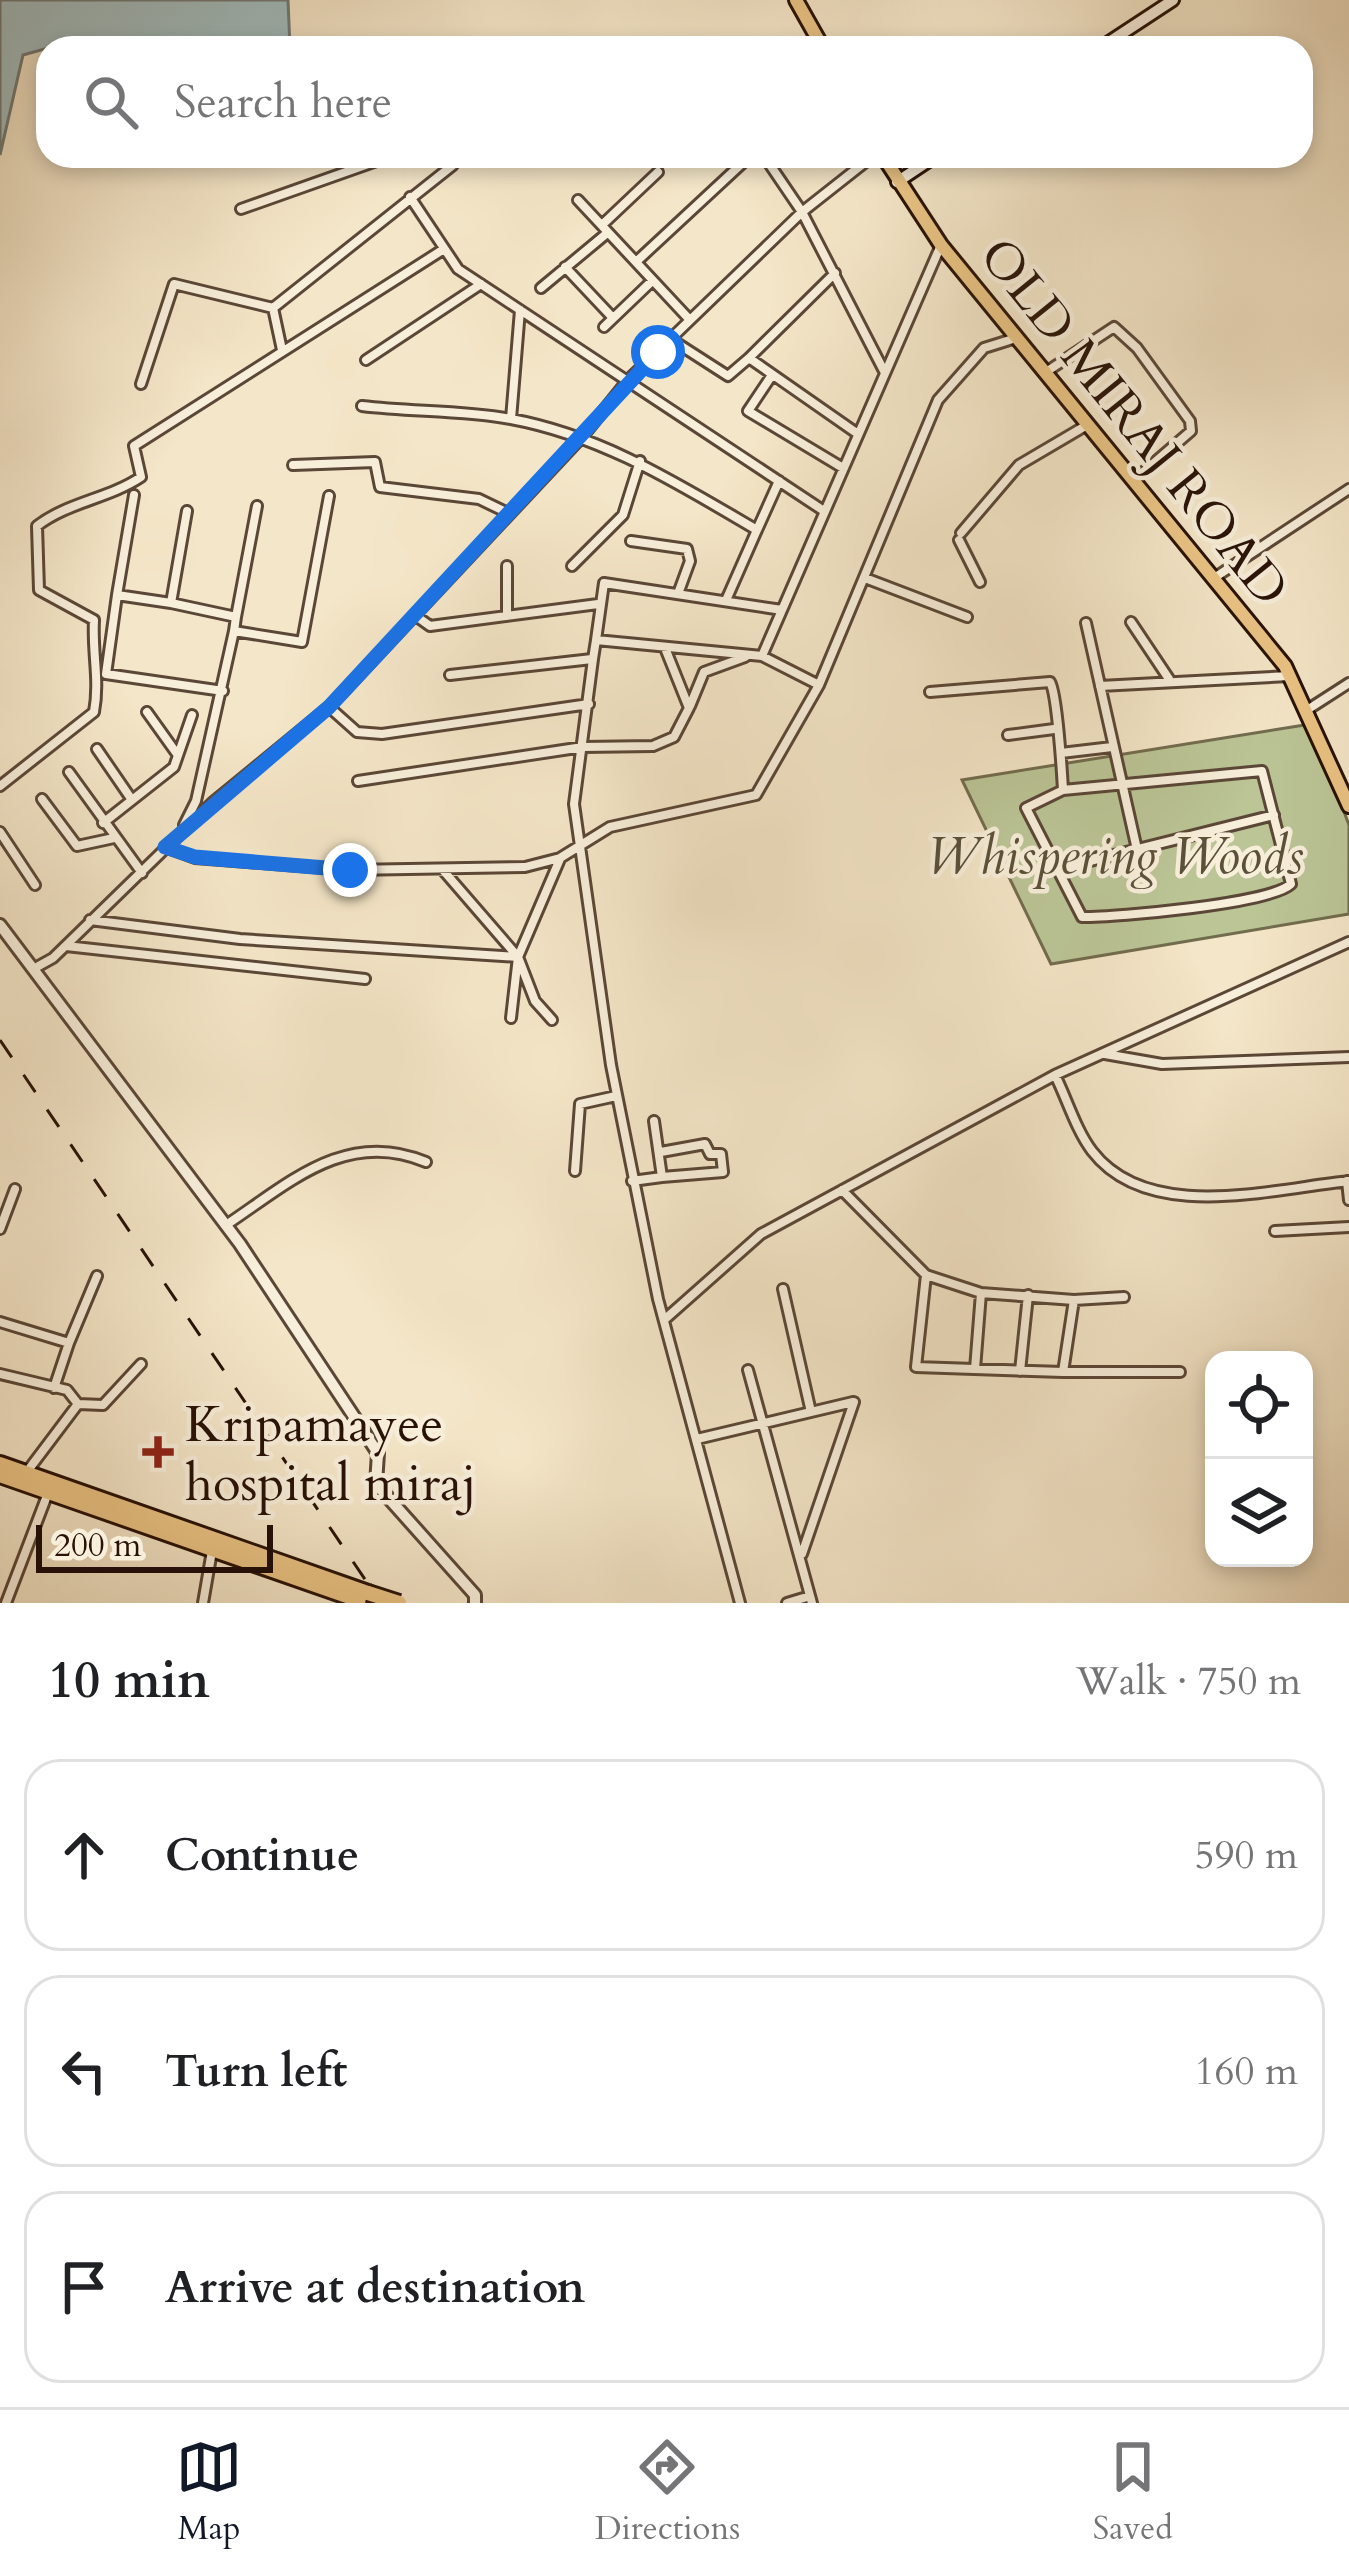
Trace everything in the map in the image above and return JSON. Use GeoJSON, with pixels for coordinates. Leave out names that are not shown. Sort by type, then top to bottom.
{"type":"FeatureCollection","features":[{"type":"Feature","properties":{"kind":"highway"},"geometry":{"type":"LineString","coordinates":[[0,1464],[349,1595]]}},
{"type":"Feature","properties":{"kind":"highway"},"geometry":{"type":"LineString","coordinates":[[0,1475],[349,1595],[398,1603]]}},
{"type":"Feature","properties":{"kind":"main road"},"geometry":{"type":"LineString","coordinates":[[796,0],[816,36]]}},
{"type":"Feature","properties":{"kind":"main road","name":"OLD MIRAJ ROAD"},"geometry":{"type":"LineString","coordinates":[[889,168],[941,245],[1289,676],[1349,806]]}},
{"type":"Feature","properties":{"kind":"street"},"geometry":{"type":"LineString","coordinates":[[1118,36],[1173,0]]}},
{"type":"Feature","properties":{"kind":"street"},"geometry":{"type":"LineString","coordinates":[[241,209],[357,168]]}},
{"type":"Feature","properties":{"kind":"street"},"geometry":{"type":"LineString","coordinates":[[273,308],[449,168]]}},
{"type":"Feature","properties":{"kind":"street"},"geometry":{"type":"LineString","coordinates":[[637,262],[737,168]]}},
{"type":"Feature","properties":{"kind":"street"},"geometry":{"type":"LineString","coordinates":[[772,168],[836,273],[885,373]]}},
{"type":"Feature","properties":{"kind":"street"},"geometry":{"type":"LineString","coordinates":[[35,968],[64,946],[181,832],[329,707],[506,512],[583,436],[628,380],[802,212],[858,168]]}},
{"type":"Feature","properties":{"kind":"street"},"geometry":{"type":"LineString","coordinates":[[897,182],[918,168]]}},
{"type":"Feature","properties":{"kind":"street"},"geometry":{"type":"LineString","coordinates":[[541,288],[658,172]]}},
{"type":"Feature","properties":{"kind":"street"},"geometry":{"type":"LineString","coordinates":[[410,197],[458,269],[824,512]]}},
{"type":"Feature","properties":{"kind":"street"},"geometry":{"type":"LineString","coordinates":[[578,200],[689,320]]}},
{"type":"Feature","properties":{"kind":"street"},"geometry":{"type":"LineString","coordinates":[[358,782],[583,747],[653,746],[674,737],[704,672],[757,655],[782,610],[941,245]]}},
{"type":"Feature","properties":{"kind":"street"},"geometry":{"type":"LineString","coordinates":[[0,786],[94,712],[100,680],[92,658],[94,620],[39,590],[37,526],[58,510],[96,500],[142,477],[134,446],[444,250]]}},
{"type":"Feature","properties":{"kind":"street"},"geometry":{"type":"LineString","coordinates":[[565,267],[613,318]]}},
{"type":"Feature","properties":{"kind":"street"},"geometry":{"type":"LineString","coordinates":[[671,340],[728,376],[836,273]]}},
{"type":"Feature","properties":{"kind":"street"},"geometry":{"type":"LineString","coordinates":[[604,326],[652,281]]}},
{"type":"Feature","properties":{"kind":"street"},"geometry":{"type":"LineString","coordinates":[[141,384],[174,284],[273,308]]}},
{"type":"Feature","properties":{"kind":"street"},"geometry":{"type":"LineString","coordinates":[[366,360],[481,284]]}},
{"type":"Feature","properties":{"kind":"street"},"geometry":{"type":"LineString","coordinates":[[273,308],[282,350]]}},
{"type":"Feature","properties":{"kind":"street"},"geometry":{"type":"LineString","coordinates":[[511,419],[520,310]]}},
{"type":"Feature","properties":{"kind":"street"},"geometry":{"type":"LineString","coordinates":[[1045,372],[1114,327],[1137,348],[1190,421],[1191,431],[1133,481]]}},
{"type":"Feature","properties":{"kind":"street"},"geometry":{"type":"LineString","coordinates":[[165,847],[195,857],[350,870],[525,867],[560,858],[580,841],[610,827],[756,795],[819,685],[938,400],[984,348],[1018,338]]}},
{"type":"Feature","properties":{"kind":"street"},"geometry":{"type":"LineString","coordinates":[[749,358],[858,434]]}},
{"type":"Feature","properties":{"kind":"street"},"geometry":{"type":"LineString","coordinates":[[772,375],[748,411],[843,468]]}},
{"type":"Feature","properties":{"kind":"street"},"geometry":{"type":"LineString","coordinates":[[362,406],[511,419],[583,436],[640,461],[757,530]]}},
{"type":"Feature","properties":{"kind":"street"},"geometry":{"type":"LineString","coordinates":[[980,582],[960,537],[1019,465],[1087,425]]}},
{"type":"Feature","properties":{"kind":"street"},"geometry":{"type":"LineString","coordinates":[[572,566],[623,515],[640,461]]}},
{"type":"Feature","properties":{"kind":"street"},"geometry":{"type":"LineString","coordinates":[[293,466],[375,462],[380,487],[479,499],[506,512]]}},
{"type":"Feature","properties":{"kind":"street"},"geometry":{"type":"LineString","coordinates":[[728,598],[779,481]]}},
{"type":"Feature","properties":{"kind":"street"},"geometry":{"type":"LineString","coordinates":[[1213,578],[1349,489]]}},
{"type":"Feature","properties":{"kind":"street"},"geometry":{"type":"LineString","coordinates":[[134,495],[106,674],[223,691]]}},
{"type":"Feature","properties":{"kind":"street"},"geometry":{"type":"LineString","coordinates":[[234,631],[302,642],[328,496]]}},
{"type":"Feature","properties":{"kind":"street"},"geometry":{"type":"LineString","coordinates":[[181,832],[196,801],[223,691],[257,506]]}},
{"type":"Feature","properties":{"kind":"street"},"geometry":{"type":"LineString","coordinates":[[171,603],[187,511]]}},
{"type":"Feature","properties":{"kind":"street"},"geometry":{"type":"LineString","coordinates":[[631,541],[688,548],[690,560],[679,591]]}},
{"type":"Feature","properties":{"kind":"street"},"geometry":{"type":"LineString","coordinates":[[507,566],[507,616]]}},
{"type":"Feature","properties":{"kind":"street"},"geometry":{"type":"LineString","coordinates":[[865,578],[967,616]]}},
{"type":"Feature","properties":{"kind":"street"},"geometry":{"type":"LineString","coordinates":[[740,1603],[632,1181],[574,804],[604,583],[728,598],[782,610]]}},
{"type":"Feature","properties":{"kind":"street"},"geometry":{"type":"LineString","coordinates":[[118,595],[236,617]]}},
{"type":"Feature","properties":{"kind":"street"},"geometry":{"type":"LineString","coordinates":[[416,616],[430,626],[598,604]]}},
{"type":"Feature","properties":{"kind":"street"},"geometry":{"type":"LineString","coordinates":[[1130,622],[1170,680]]}},
{"type":"Feature","properties":{"kind":"street"},"geometry":{"type":"LineString","coordinates":[[1086,623],[1136,845]]}},
{"type":"Feature","properties":{"kind":"street"},"geometry":{"type":"LineString","coordinates":[[596,640],[757,655],[819,685]]}},
{"type":"Feature","properties":{"kind":"street"},"geometry":{"type":"LineString","coordinates":[[665,647],[689,708]]}},
{"type":"Feature","properties":{"kind":"street"},"geometry":{"type":"LineString","coordinates":[[450,675],[593,659]]}},
{"type":"Feature","properties":{"kind":"street"},"geometry":{"type":"LineString","coordinates":[[1100,686],[1289,676]]}},
{"type":"Feature","properties":{"kind":"street"},"geometry":{"type":"LineString","coordinates":[[930,692],[1050,682],[1055,690],[1054,729],[1063,790]]}},
{"type":"Feature","properties":{"kind":"street"},"geometry":{"type":"LineString","coordinates":[[1306,711],[1349,683]]}},
{"type":"Feature","properties":{"kind":"street"},"geometry":{"type":"LineString","coordinates":[[329,707],[357,732],[382,734],[589,704]]}},
{"type":"Feature","properties":{"kind":"street"},"geometry":{"type":"LineString","coordinates":[[147,712],[178,756]]}},
{"type":"Feature","properties":{"kind":"street"},"geometry":{"type":"LineString","coordinates":[[103,823],[174,766],[192,715]]}},
{"type":"Feature","properties":{"kind":"street"},"geometry":{"type":"LineString","coordinates":[[1008,735],[1054,729]]}},
{"type":"Feature","properties":{"kind":"street"},"geometry":{"type":"LineString","coordinates":[[1061,753],[1112,747]]}},
{"type":"Feature","properties":{"kind":"street"},"geometry":{"type":"LineString","coordinates":[[97,749],[132,800]]}},
{"type":"Feature","properties":{"kind":"street"},"geometry":{"type":"LineString","coordinates":[[1262,771],[1292,884],[1282,892],[1124,917],[1082,917],[1026,808],[1063,790],[1262,771]]}},
{"type":"Feature","properties":{"kind":"street"},"geometry":{"type":"LineString","coordinates":[[69,772],[142,873]]}},
{"type":"Feature","properties":{"kind":"street"},"geometry":{"type":"LineString","coordinates":[[42,800],[77,846],[114,838]]}},
{"type":"Feature","properties":{"kind":"street"},"geometry":{"type":"LineString","coordinates":[[1054,870],[1136,845],[1274,815]]}},
{"type":"Feature","properties":{"kind":"street"},"geometry":{"type":"LineString","coordinates":[[0,832],[35,885]]}},
{"type":"Feature","properties":{"kind":"street"},"geometry":{"type":"LineString","coordinates":[[511,1018],[518,957],[560,858]]}},
{"type":"Feature","properties":{"kind":"street"},"geometry":{"type":"LineString","coordinates":[[441,868],[518,957],[535,1001],[552,1020]]}},
{"type":"Feature","properties":{"kind":"street"},"geometry":{"type":"LineString","coordinates":[[89,920],[240,939],[518,957]]}},
{"type":"Feature","properties":{"kind":"street"},"geometry":{"type":"LineString","coordinates":[[0,925],[226,1225],[378,1453],[376,1484],[475,1595],[475,1603]]}},
{"type":"Feature","properties":{"kind":"street"},"geometry":{"type":"LineString","coordinates":[[664,1320],[761,1234],[1055,1075],[1349,942]]}},
{"type":"Feature","properties":{"kind":"street"},"geometry":{"type":"LineString","coordinates":[[64,946],[365,980]]}},
{"type":"Feature","properties":{"kind":"street"},"geometry":{"type":"LineString","coordinates":[[1103,1054],[1162,1064],[1349,1057]]}},
{"type":"Feature","properties":{"kind":"street"},"geometry":{"type":"LineString","coordinates":[[1055,1075],[1093,1153],[1147,1192],[1223,1194],[1348,1181],[1349,1200]]}},
{"type":"Feature","properties":{"kind":"street"},"geometry":{"type":"LineString","coordinates":[[574,1172],[580,1104],[616,1096]]}},
{"type":"Feature","properties":{"kind":"street"},"geometry":{"type":"LineString","coordinates":[[654,1121],[662,1177]]}},
{"type":"Feature","properties":{"kind":"street"},"geometry":{"type":"LineString","coordinates":[[632,1181],[723,1172],[721,1154],[710,1154],[705,1144],[661,1152]]}},
{"type":"Feature","properties":{"kind":"street"},"geometry":{"type":"LineString","coordinates":[[226,1225],[326,1157],[350,1150],[426,1162]]}},
{"type":"Feature","properties":{"kind":"street"},"geometry":{"type":"LineString","coordinates":[[0,1229],[15,1189]]}},
{"type":"Feature","properties":{"kind":"street"},"geometry":{"type":"LineString","coordinates":[[842,1190],[926,1275],[981,1293],[1074,1300],[1124,1297]]}},
{"type":"Feature","properties":{"kind":"street"},"geometry":{"type":"LineString","coordinates":[[1275,1231],[1349,1227]]}},
{"type":"Feature","properties":{"kind":"street"},"geometry":{"type":"LineString","coordinates":[[926,1275],[916,1367],[1180,1372]]}},
{"type":"Feature","properties":{"kind":"street"},"geometry":{"type":"LineString","coordinates":[[54,1388],[97,1276]]}},
{"type":"Feature","properties":{"kind":"street"},"geometry":{"type":"LineString","coordinates":[[783,1289],[811,1412]]}},
{"type":"Feature","properties":{"kind":"street"},"geometry":{"type":"LineString","coordinates":[[975,1369],[981,1293]]}},
{"type":"Feature","properties":{"kind":"street"},"geometry":{"type":"LineString","coordinates":[[1020,1371],[1028,1295]]}},
{"type":"Feature","properties":{"kind":"street"},"geometry":{"type":"LineString","coordinates":[[1063,1372],[1074,1300]]}},
{"type":"Feature","properties":{"kind":"street"},"geometry":{"type":"LineString","coordinates":[[0,1322],[69,1342]]}},
{"type":"Feature","properties":{"kind":"street"},"geometry":{"type":"LineString","coordinates":[[0,1374],[67,1390],[78,1404],[103,1405],[141,1364]]}},
{"type":"Feature","properties":{"kind":"street"},"geometry":{"type":"LineString","coordinates":[[748,1370],[811,1599],[787,1603]]}},
{"type":"Feature","properties":{"kind":"street"},"geometry":{"type":"LineString","coordinates":[[697,1439],[854,1402],[801,1556]]}},
{"type":"Feature","properties":{"kind":"street"},"geometry":{"type":"LineString","coordinates":[[26,1473],[78,1404]]}},
{"type":"Feature","properties":{"kind":"street"},"geometry":{"type":"LineString","coordinates":[[6,1603],[49,1492]]}},
{"type":"Feature","properties":{"kind":"street"},"geometry":{"type":"LineString","coordinates":[[203,1603],[212,1549]]}},
{"type":"Feature","properties":{"kind":"street"},"geometry":{"type":"LineString","coordinates":[[0,1590],[12,1586]]}},
{"type":"Feature","properties":{"kind":"green space","name":"Whispering Woods"},"geometry":{"type":"Polygon","coordinates":[[[1311,724],[1349,825],[1349,914],[1051,964],[962,780],[1311,724]]]}},
{"type":"Feature","properties":{"kind":"water"},"geometry":{"type":"Polygon","coordinates":[[[0,0],[288,0],[290,36],[36,36],[36,51],[23,55],[0,155],[0,0]]]}},
{"type":"Feature","properties":{"kind":"railway"},"geometry":{"type":"LineString","coordinates":[[0,1040],[381,1603]]}},
{"type":"Feature","properties":{"kind":"place","name":"Kripamayee hospital miraj"},"geometry":{"type":"Point","coordinates":[158,1452]}},
{"type":"Feature","properties":{"kind":"route"},"geometry":{"type":"LineString","coordinates":[[350,870],[195,857],[165,847],[212,802],[329,707],[658,352]]}}]}
